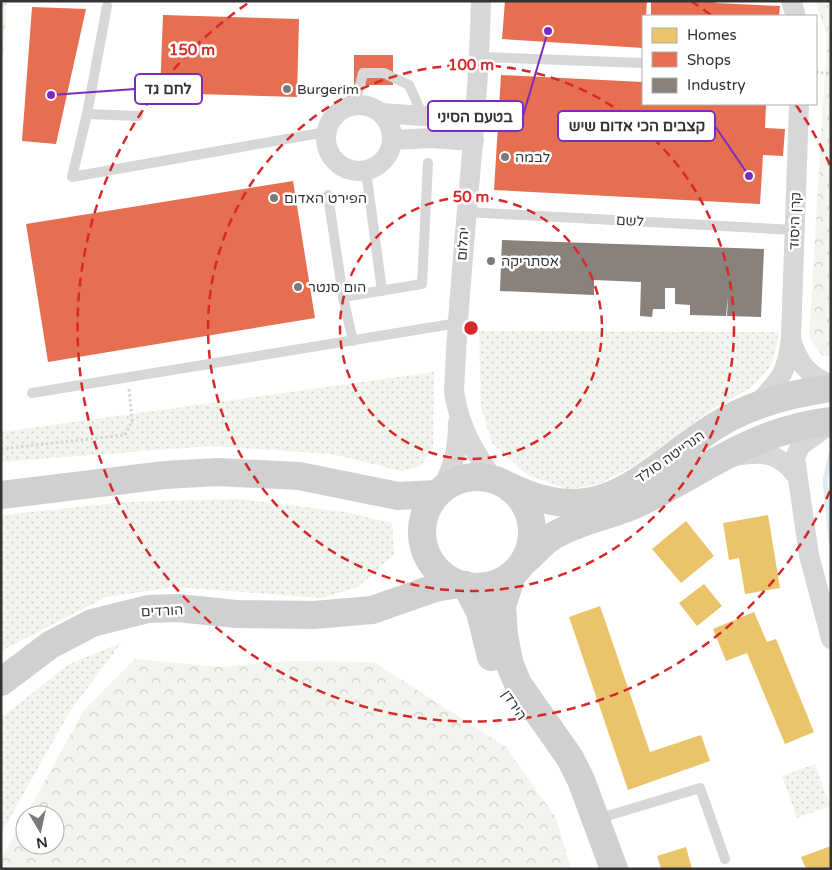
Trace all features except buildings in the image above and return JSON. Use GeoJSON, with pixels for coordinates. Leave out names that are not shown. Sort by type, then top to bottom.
{"type":"FeatureCollection","features":[{"type":"Feature","properties":{"kind":"main road","name":"הנרייטה סולד"},"geometry":{"type":"LineString","coordinates":[[501,482],[531,498],[550,502],[579,504],[597,502],[636,482],[694,440],[756,405],[779,397],[831,386]]}},
{"type":"Feature","properties":{"kind":"main road","name":"הנרייטה סולד"},"geometry":{"type":"LineString","coordinates":[[518,569],[551,537],[567,529],[638,503],[719,458],[768,434],[787,428],[831,422]]}},
{"type":"Feature","properties":{"kind":"main road"},"geometry":{"type":"LineString","coordinates":[[1,495],[165,475],[217,472],[299,476],[398,496],[439,492]]}},
{"type":"Feature","properties":{"kind":"main road"},"geometry":{"type":"LineString","coordinates":[[370,491],[402,515],[424,547],[436,569],[463,585],[488,586],[518,569],[533,537],[531,516],[522,499],[501,482],[474,476],[463,478],[439,492],[429,504],[423,521],[424,547]]}},
{"type":"Feature","properties":{"kind":"main road","name":"הורדים"},"geometry":{"type":"LineString","coordinates":[[341,612],[401,583],[418,567],[424,547]]}},
{"type":"Feature","properties":{"kind":"main road","name":"הירדן"},"geometry":{"type":"LineString","coordinates":[[518,569],[502,606],[504,636],[510,665],[518,684],[570,758],[595,813],[614,869]]}},
{"type":"Feature","properties":{"kind":"main road","name":"הירדן"},"geometry":{"type":"LineString","coordinates":[[463,585],[480,612],[490,655],[502,688],[558,767],[595,813]]}},
{"type":"Feature","properties":{"kind":"main road","name":"הורדים"},"geometry":{"type":"LineString","coordinates":[[1,682],[50,645],[92,623],[148,609],[178,608],[236,614],[282,616],[372,610],[435,588],[463,585]]}},
{"type":"Feature","properties":{"kind":"street","name":"יהלום"},"geometry":{"type":"LineString","coordinates":[[481,1],[480,57],[474,141],[466,212],[454,392],[458,415],[465,436],[501,482]]}},
{"type":"Feature","properties":{"kind":"street"},"geometry":{"type":"LineString","coordinates":[[791,1],[796,15]]}},
{"type":"Feature","properties":{"kind":"street"},"geometry":{"type":"LineString","coordinates":[[382,113],[390,126],[393,140],[387,157],[378,165],[366,171],[350,170],[333,159],[329,152],[326,132],[336,114],[355,105],[366,105],[382,113],[423,116],[475,114]]}},
{"type":"Feature","properties":{"kind":"street","name":"קרן היסוד"},"geometry":{"type":"LineString","coordinates":[[756,405],[779,381],[788,363],[791,338],[799,105]]}},
{"type":"Feature","properties":{"kind":"street"},"geometry":{"type":"LineString","coordinates":[[393,140],[431,138],[474,141]]}},
{"type":"Feature","properties":{"kind":"street","name":"קרן היסוד"},"geometry":{"type":"LineString","coordinates":[[791,338],[796,355],[804,368],[816,378],[831,386]]}},
{"type":"Feature","properties":{"kind":"street"},"geometry":{"type":"LineString","coordinates":[[439,492],[453,466],[458,447],[458,415]]}},
{"type":"Feature","properties":{"kind":"street"},"geometry":{"type":"LineString","coordinates":[[831,422],[800,446],[795,458],[809,555],[831,639]]}},
{"type":"Feature","properties":{"kind":"street"},"geometry":{"type":"LineString","coordinates":[[719,458],[756,452],[786,462],[796,475]]}},
{"type":"Feature","properties":{"kind":"lane"},"geometry":{"type":"LineString","coordinates":[[107,6],[87,114],[72,177],[326,132]]}},
{"type":"Feature","properties":{"kind":"lane"},"geometry":{"type":"LineString","coordinates":[[480,57],[642,63]]}},
{"type":"Feature","properties":{"kind":"lane"},"geometry":{"type":"LineString","coordinates":[[355,105],[363,73],[384,73],[409,85],[423,116]]}},
{"type":"Feature","properties":{"kind":"lane"},"geometry":{"type":"LineString","coordinates":[[87,114],[138,116]]}},
{"type":"Feature","properties":{"kind":"lane"},"geometry":{"type":"LineString","coordinates":[[343,297],[422,284],[428,162]]}},
{"type":"Feature","properties":{"kind":"lane"},"geometry":{"type":"LineString","coordinates":[[366,171],[382,290]]}},
{"type":"Feature","properties":{"kind":"lane"},"geometry":{"type":"LineString","coordinates":[[328,195],[343,297],[353,341]]}},
{"type":"Feature","properties":{"kind":"lane","name":"לשם"},"geometry":{"type":"LineString","coordinates":[[466,212],[794,230]]}},
{"type":"Feature","properties":{"kind":"lane"},"geometry":{"type":"LineString","coordinates":[[32,393],[458,324]]}},
{"type":"Feature","properties":{"kind":"lane"},"geometry":{"type":"LineString","coordinates":[[595,813],[700,788],[725,859]]}},
{"type":"Feature","properties":{"kind":"path"},"geometry":{"type":"LineString","coordinates":[[817,72],[831,74]]}},
{"type":"Feature","properties":{"kind":"path"},"geometry":{"type":"LineString","coordinates":[[1,449],[125,435],[132,421],[128,377]]}},
{"type":"Feature","properties":{"kind":"green space"},"geometry":{"type":"Polygon","coordinates":[[[815,1],[831,1],[831,356],[823,356],[809,338],[827,36],[815,1]]]}},
{"type":"Feature","properties":{"kind":"green space"},"geometry":{"type":"Polygon","coordinates":[[[1,2],[7,3],[1,92],[1,2]]]}},
{"type":"Feature","properties":{"kind":"green space"},"geometry":{"type":"Polygon","coordinates":[[[479,331],[779,332],[774,357],[768,370],[752,387],[713,409],[634,466],[597,485],[567,489],[526,474],[492,443],[481,407],[479,331]]]}},
{"type":"Feature","properties":{"kind":"green space"},"geometry":{"type":"Polygon","coordinates":[[[434,372],[433,447],[421,466],[401,471],[332,454],[211,446],[1,462],[1,432],[434,372]]]}},
{"type":"Feature","properties":{"kind":"green space"},"geometry":{"type":"Polygon","coordinates":[[[239,499],[345,512],[392,523],[394,555],[358,587],[322,598],[175,587],[106,597],[1,651],[1,515],[125,502],[239,499]]]}},
{"type":"Feature","properties":{"kind":"green space"},"geometry":{"type":"Polygon","coordinates":[[[121,643],[69,713],[17,805],[15,805],[15,809],[1,834],[1,718],[69,664],[121,643]]]}},
{"type":"Feature","properties":{"kind":"green space"},"geometry":{"type":"Polygon","coordinates":[[[135,659],[221,667],[287,661],[374,662],[506,747],[556,818],[571,869],[1,869],[1,859],[15,834],[15,855],[65,855],[65,805],[32,805],[84,710],[135,659]]]}},
{"type":"Feature","properties":{"kind":"green space"},"geometry":{"type":"Polygon","coordinates":[[[815,764],[830,806],[797,818],[782,776],[815,764]]]}},
{"type":"Feature","properties":{"kind":"waterway"},"geometry":{"type":"LineString","coordinates":[[831,454],[825,480],[831,541]]}},
{"type":"Feature","properties":{"kind":"place","name":"בטעם הסיני"},"geometry":{"type":"Point","coordinates":[548,31]}},
{"type":"Feature","properties":{"kind":"place","name":"Burgerim"},"geometry":{"type":"Point","coordinates":[287,89]}},
{"type":"Feature","properties":{"kind":"place","name":"לחם גד"},"geometry":{"type":"Point","coordinates":[51,95]}},
{"type":"Feature","properties":{"kind":"place","name":"לבמה"},"geometry":{"type":"Point","coordinates":[505,157]}},
{"type":"Feature","properties":{"kind":"place","name":"קצבים הכי אדום שיש"},"geometry":{"type":"Point","coordinates":[749,176]}},
{"type":"Feature","properties":{"kind":"place","name":"הפירט האדום"},"geometry":{"type":"Point","coordinates":[274,198]}},
{"type":"Feature","properties":{"kind":"place","name":"אסתריקה"},"geometry":{"type":"Point","coordinates":[491,261]}},
{"type":"Feature","properties":{"kind":"place","name":"הום סנטר"},"geometry":{"type":"Point","coordinates":[298,287]}}]}
